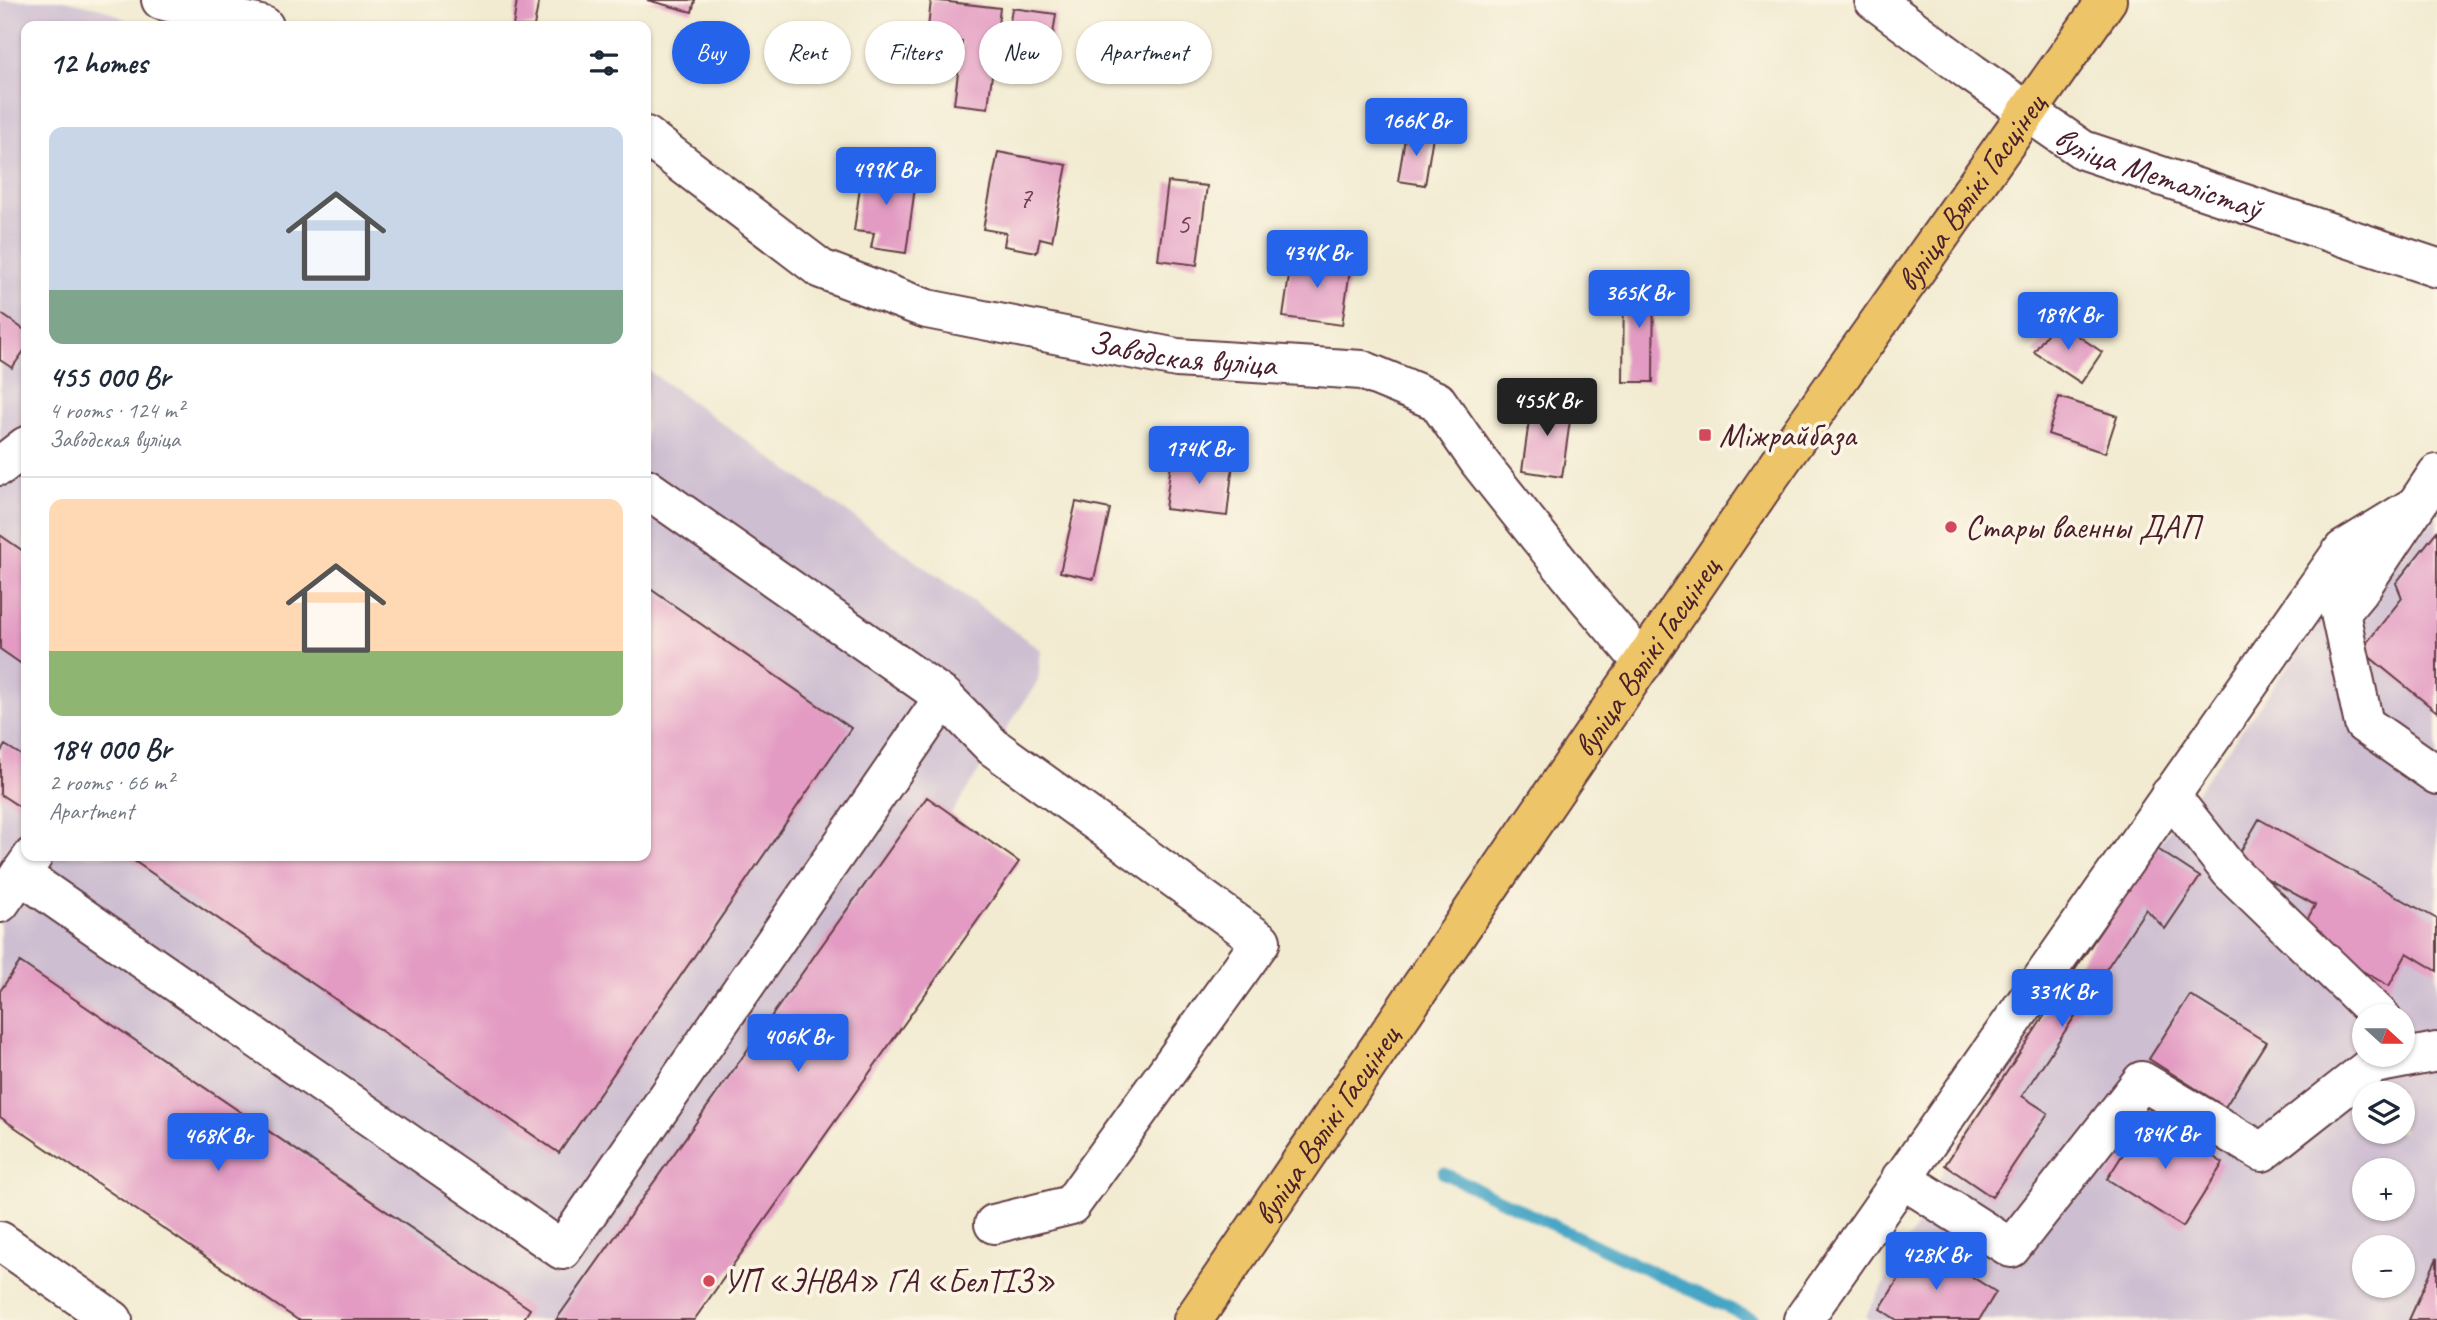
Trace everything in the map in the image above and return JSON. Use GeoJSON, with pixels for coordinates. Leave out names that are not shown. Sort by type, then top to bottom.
{"type":"FeatureCollection","features":[{"type":"Feature","properties":{"kind":"main road","name":"вуліца Вялікі Гасцінец"},"geometry":{"type":"LineString","coordinates":[[1193,1320],[1778,465],[2106,0]]}},
{"type":"Feature","properties":{"kind":"street"},"geometry":{"type":"LineString","coordinates":[[161,0],[244,21]]}},
{"type":"Feature","properties":{"kind":"street","name":"вуліца Металістаў"},"geometry":{"type":"LineString","coordinates":[[1874,0],[2083,150],[2437,268]]}},
{"type":"Feature","properties":{"kind":"street","name":"Заводская вуліца"},"geometry":{"type":"LineString","coordinates":[[651,139],[821,269],[927,309],[1177,358],[1362,370],[1437,401],[1480,463],[1643,663]]}},
{"type":"Feature","properties":{"kind":"street"},"geometry":{"type":"LineString","coordinates":[[0,466],[21,450]]}},
{"type":"Feature","properties":{"kind":"street"},"geometry":{"type":"LineString","coordinates":[[2437,474],[2360,589],[2340,613],[2364,724],[2437,775]]}},
{"type":"Feature","properties":{"kind":"street"},"geometry":{"type":"LineString","coordinates":[[651,492],[943,697],[993,747],[1261,941],[1071,1205],[994,1224]]}},
{"type":"Feature","properties":{"kind":"street"},"geometry":{"type":"LineString","coordinates":[[1803,1320],[2343,550],[2415,506]]}},
{"type":"Feature","properties":{"kind":"street"},"geometry":{"type":"LineString","coordinates":[[17,878],[562,1250],[943,697]]}},
{"type":"Feature","properties":{"kind":"street"},"geometry":{"type":"LineString","coordinates":[[2170,796],[2230,872],[2367,1004]]}},
{"type":"Feature","properties":{"kind":"street"},"geometry":{"type":"LineString","coordinates":[[1901,1178],[2011,1248],[2142,1081],[2262,1153],[2374,1064],[2420,1048]]}},
{"type":"Feature","properties":{"kind":"street"},"geometry":{"type":"LineString","coordinates":[[0,1241],[113,1320]]}},
{"type":"Feature","properties":{"kind":"shaded area","name":"УП «ЭНВА» ГА «БелТІЗ»"},"geometry":{"type":"Polygon","coordinates":[[[0,0],[64,0],[101,8],[129,21],[21,21],[21,861],[651,861],[651,373],[1041,650],[1038,681],[951,814],[1019,862],[694,1320],[298,1320],[0,1117],[0,0]]]}},
{"type":"Feature","properties":{"kind":"shaded area"},"geometry":{"type":"Polygon","coordinates":[[[2437,515],[2437,1320],[1869,1320],[1866,1316],[1932,1198],[1945,1165],[2156,848],[2347,585],[2369,592],[2437,515]]]}},
{"type":"Feature","properties":{"kind":"building"},"geometry":{"type":"Polygon","coordinates":[[[517,0],[539,0],[535,21],[514,21],[517,0]]]}},
{"type":"Feature","properties":{"kind":"building"},"geometry":{"type":"Polygon","coordinates":[[[647,0],[695,0],[692,12],[647,0]]]}},
{"type":"Feature","properties":{"kind":"building"},"geometry":{"type":"Polygon","coordinates":[[[931,0],[1000,8],[998,21],[979,21],[979,84],[991,84],[988,108],[954,104],[957,84],[965,84],[965,21],[929,21],[931,0]]]}},
{"type":"Feature","properties":{"kind":"building"},"geometry":{"type":"Polygon","coordinates":[[[1012,8],[1056,14],[1055,21],[1010,21],[1012,8]]]}},
{"type":"Feature","properties":{"kind":"building"},"geometry":{"type":"Polygon","coordinates":[[[1406,132],[1433,136],[1425,185],[1398,181],[1406,132]]]}},
{"type":"Feature","properties":{"kind":"building"},"geometry":{"type":"Polygon","coordinates":[[[998,152],[1067,165],[1052,241],[1040,238],[1037,252],[1004,246],[1006,233],[983,229],[998,152]]]}},
{"type":"Feature","properties":{"kind":"building"},"geometry":{"type":"Polygon","coordinates":[[[863,165],[917,173],[906,253],[871,248],[874,233],[854,231],[863,165]]]}},
{"type":"Feature","properties":{"kind":"building"},"geometry":{"type":"Polygon","coordinates":[[[1168,182],[1207,186],[1197,265],[1158,260],[1168,182]]]}},
{"type":"Feature","properties":{"kind":"building"},"geometry":{"type":"Polygon","coordinates":[[[1292,255],[1351,263],[1342,325],[1283,317],[1292,255]]]}},
{"type":"Feature","properties":{"kind":"building"},"geometry":{"type":"Polygon","coordinates":[[[1624,278],[1654,278],[1653,382],[1623,382],[1624,278]]]}},
{"type":"Feature","properties":{"kind":"building"},"geometry":{"type":"Polygon","coordinates":[[[0,313],[21,328],[21,355],[12,368],[0,360],[0,313]]]}},
{"type":"Feature","properties":{"kind":"building"},"geometry":{"type":"Polygon","coordinates":[[[2056,321],[2102,352],[2081,383],[2034,352],[2056,321]]]}},
{"type":"Feature","properties":{"kind":"building"},"geometry":{"type":"Polygon","coordinates":[[[2059,397],[2117,416],[2105,453],[2048,434],[2059,397]]]}},
{"type":"Feature","properties":{"kind":"building"},"geometry":{"type":"Polygon","coordinates":[[[1532,400],[1572,406],[1562,477],[1522,471],[1532,400]]]}},
{"type":"Feature","properties":{"kind":"building"},"geometry":{"type":"Polygon","coordinates":[[[1172,456],[1233,463],[1227,516],[1165,509],[1172,456]]]}},
{"type":"Feature","properties":{"kind":"building"},"geometry":{"type":"Polygon","coordinates":[[[1076,502],[1110,509],[1094,579],[1060,572],[1076,502]]]}},
{"type":"Feature","properties":{"kind":"building"},"geometry":{"type":"Polygon","coordinates":[[[2437,531],[2437,712],[2361,650],[2402,598],[2396,583],[2437,531]]]}},
{"type":"Feature","properties":{"kind":"building"},"geometry":{"type":"Polygon","coordinates":[[[0,535],[21,550],[21,664],[0,649],[0,535]]]}},
{"type":"Feature","properties":{"kind":"building"},"geometry":{"type":"Polygon","coordinates":[[[651,589],[851,728],[559,1153],[134,861],[651,861],[651,589]]]}},
{"type":"Feature","properties":{"kind":"building"},"geometry":{"type":"Polygon","coordinates":[[[5,745],[21,755],[20,807],[0,794],[0,753],[5,745]]]}},
{"type":"Feature","properties":{"kind":"building"},"geometry":{"type":"Polygon","coordinates":[[[927,797],[1019,862],[694,1320],[556,1320],[927,797]]]}},
{"type":"Feature","properties":{"kind":"building"},"geometry":{"type":"Polygon","coordinates":[[[2259,819],[2437,919],[2437,971],[2407,953],[2389,986],[2299,935],[2315,905],[2235,861],[2259,819]]]}},
{"type":"Feature","properties":{"kind":"building"},"geometry":{"type":"Polygon","coordinates":[[[2156,848],[2200,877],[2165,929],[2146,909],[2022,1096],[2048,1113],[1992,1197],[1945,1165],[2156,848]]]}},
{"type":"Feature","properties":{"kind":"building"},"geometry":{"type":"Polygon","coordinates":[[[20,962],[530,1309],[523,1320],[298,1320],[0,1117],[0,991],[20,962]]]}},
{"type":"Feature","properties":{"kind":"building"},"geometry":{"type":"Polygon","coordinates":[[[2190,995],[2266,1042],[2225,1107],[2149,1059],[2190,995]]]}},
{"type":"Feature","properties":{"kind":"building"},"geometry":{"type":"Polygon","coordinates":[[[2148,1115],[2223,1163],[2183,1227],[2107,1179],[2148,1115]]]}},
{"type":"Feature","properties":{"kind":"building"},"geometry":{"type":"Polygon","coordinates":[[[1920,1244],[1996,1292],[1979,1320],[1897,1320],[1880,1309],[1920,1244]]]}},
{"type":"Feature","properties":{"kind":"building"},"geometry":{"type":"Polygon","coordinates":[[[2437,1258],[2437,1320],[2409,1320],[2437,1258]]]}},
{"type":"Feature","properties":{"kind":"waterway"},"geometry":{"type":"LineString","coordinates":[[1443,1173],[1754,1320]]}},
{"type":"Feature","properties":{"kind":"place","name":"Міжрайбаза"},"geometry":{"type":"Point","coordinates":[1705,435]}},
{"type":"Feature","properties":{"kind":"place","name":"Стары ваенны ДАП"},"geometry":{"type":"Point","coordinates":[1951,527]}},
{"type":"Feature","properties":{"kind":"place","name":"УП «ЭНВА» ГА «БелТІЗ»"},"geometry":{"type":"Point","coordinates":[709,1281]}}]}
